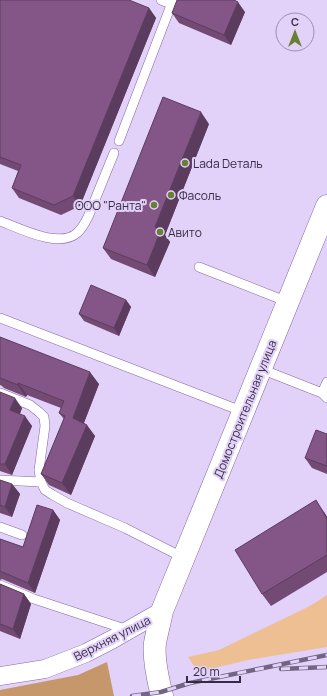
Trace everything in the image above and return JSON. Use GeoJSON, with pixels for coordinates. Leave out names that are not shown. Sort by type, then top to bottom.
{"type":"FeatureCollection","features":[{"type":"Feature","properties":{"kind":"street","name":"Домостроительная улица"},"geometry":{"type":"LineString","coordinates":[[162,611],[327,206]]}},
{"type":"Feature","properties":{"kind":"street","name":"Верхняя улица"},"geometry":{"type":"LineString","coordinates":[[0,676],[45,669],[86,653],[162,611]]}},
{"type":"Feature","properties":{"kind":"street","name":"Верхняя улица"},"geometry":{"type":"LineString","coordinates":[[162,611],[155,643],[156,663],[162,696]]}},
{"type":"Feature","properties":{"kind":"lane"},"geometry":{"type":"LineString","coordinates":[[119,141],[172,2],[161,0]]}},
{"type":"Feature","properties":{"kind":"lane"},"geometry":{"type":"LineString","coordinates":[[0,221],[45,237],[58,239],[68,238],[76,234],[84,226],[88,218],[114,153]]}},
{"type":"Feature","properties":{"kind":"lane"},"geometry":{"type":"LineString","coordinates":[[200,267],[288,302]]}},
{"type":"Feature","properties":{"kind":"lane"},"geometry":{"type":"LineString","coordinates":[[0,318],[244,412]]}},
{"type":"Feature","properties":{"kind":"lane"},"geometry":{"type":"LineString","coordinates":[[261,369],[325,395],[327,382]]}},
{"type":"Feature","properties":{"kind":"lane"},"geometry":{"type":"LineString","coordinates":[[0,393],[30,405],[44,417],[45,426],[39,470],[41,482],[45,490],[67,503],[125,528],[184,558]]}},
{"type":"Feature","properties":{"kind":"lane"},"geometry":{"type":"LineString","coordinates":[[0,480],[41,482]]}},
{"type":"Feature","properties":{"kind":"lane"},"geometry":{"type":"LineString","coordinates":[[0,527],[22,535]]}},
{"type":"Feature","properties":{"kind":"lane"},"geometry":{"type":"LineString","coordinates":[[0,585],[128,630]]}},
{"type":"Feature","properties":{"kind":"shaded area"},"geometry":{"type":"Polygon","coordinates":[[[327,595],[327,647],[248,660],[198,672],[188,657],[219,650],[310,606],[327,595]]]}},
{"type":"Feature","properties":{"kind":"shaded area"},"geometry":{"type":"Polygon","coordinates":[[[107,662],[114,696],[0,696],[0,690],[78,675],[107,662]]]}},
{"type":"Feature","properties":{"kind":"building"},"geometry":{"type":"Polygon","coordinates":[[[0,0],[129,0],[149,8],[73,196],[54,205],[12,188],[21,165],[0,157],[0,0]]]}},
{"type":"Feature","properties":{"kind":"building"},"geometry":{"type":"Polygon","coordinates":[[[177,0],[234,0],[238,2],[224,35],[172,13],[177,0]]]}},
{"type":"Feature","properties":{"kind":"building","name":"ООО \"Ранта\""},"geometry":{"type":"Polygon","coordinates":[[[163,97],[201,112],[155,227],[161,230],[147,265],[103,248],[163,97]]]}},
{"type":"Feature","properties":{"kind":"building"},"geometry":{"type":"Polygon","coordinates":[[[91,285],[126,300],[114,328],[79,314],[91,285]]]}},
{"type":"Feature","properties":{"kind":"building"},"geometry":{"type":"Polygon","coordinates":[[[0,337],[90,372],[73,418],[87,425],[62,483],[41,474],[65,416],[59,413],[64,401],[18,383],[18,385],[0,378],[0,337]]]}},
{"type":"Feature","properties":{"kind":"building"},"geometry":{"type":"Polygon","coordinates":[[[0,392],[15,398],[10,410],[25,416],[5,464],[0,464],[0,392]]]}},
{"type":"Feature","properties":{"kind":"building"},"geometry":{"type":"Polygon","coordinates":[[[316,430],[327,434],[327,466],[305,458],[316,430]]]}},
{"type":"Feature","properties":{"kind":"building"},"geometry":{"type":"Polygon","coordinates":[[[0,480],[12,484],[5,507],[0,505],[0,480]]]}},
{"type":"Feature","properties":{"kind":"building"},"geometry":{"type":"Polygon","coordinates":[[[316,500],[327,519],[327,555],[262,594],[235,550],[316,500]]]}},
{"type":"Feature","properties":{"kind":"building"},"geometry":{"type":"Polygon","coordinates":[[[37,505],[53,510],[28,583],[0,571],[0,539],[23,547],[37,505]]]}},
{"type":"Feature","properties":{"kind":"building"},"geometry":{"type":"Polygon","coordinates":[[[0,584],[24,594],[13,629],[0,624],[0,584]]]}},
{"type":"Feature","properties":{"kind":"railway"},"geometry":{"type":"LineString","coordinates":[[132,696],[161,692],[190,683],[327,655]]}},
{"type":"Feature","properties":{"kind":"railway"},"geometry":{"type":"LineString","coordinates":[[281,669],[327,667]]}},
{"type":"Feature","properties":{"kind":"place","name":"Lada Dеталь"},"geometry":{"type":"Point","coordinates":[185,163]}},
{"type":"Feature","properties":{"kind":"place","name":"Фасоль"},"geometry":{"type":"Point","coordinates":[171,195]}},
{"type":"Feature","properties":{"kind":"place","name":"ООО \"Ранта\""},"geometry":{"type":"Point","coordinates":[154,205]}},
{"type":"Feature","properties":{"kind":"place","name":"Авито"},"geometry":{"type":"Point","coordinates":[160,232]}}]}
